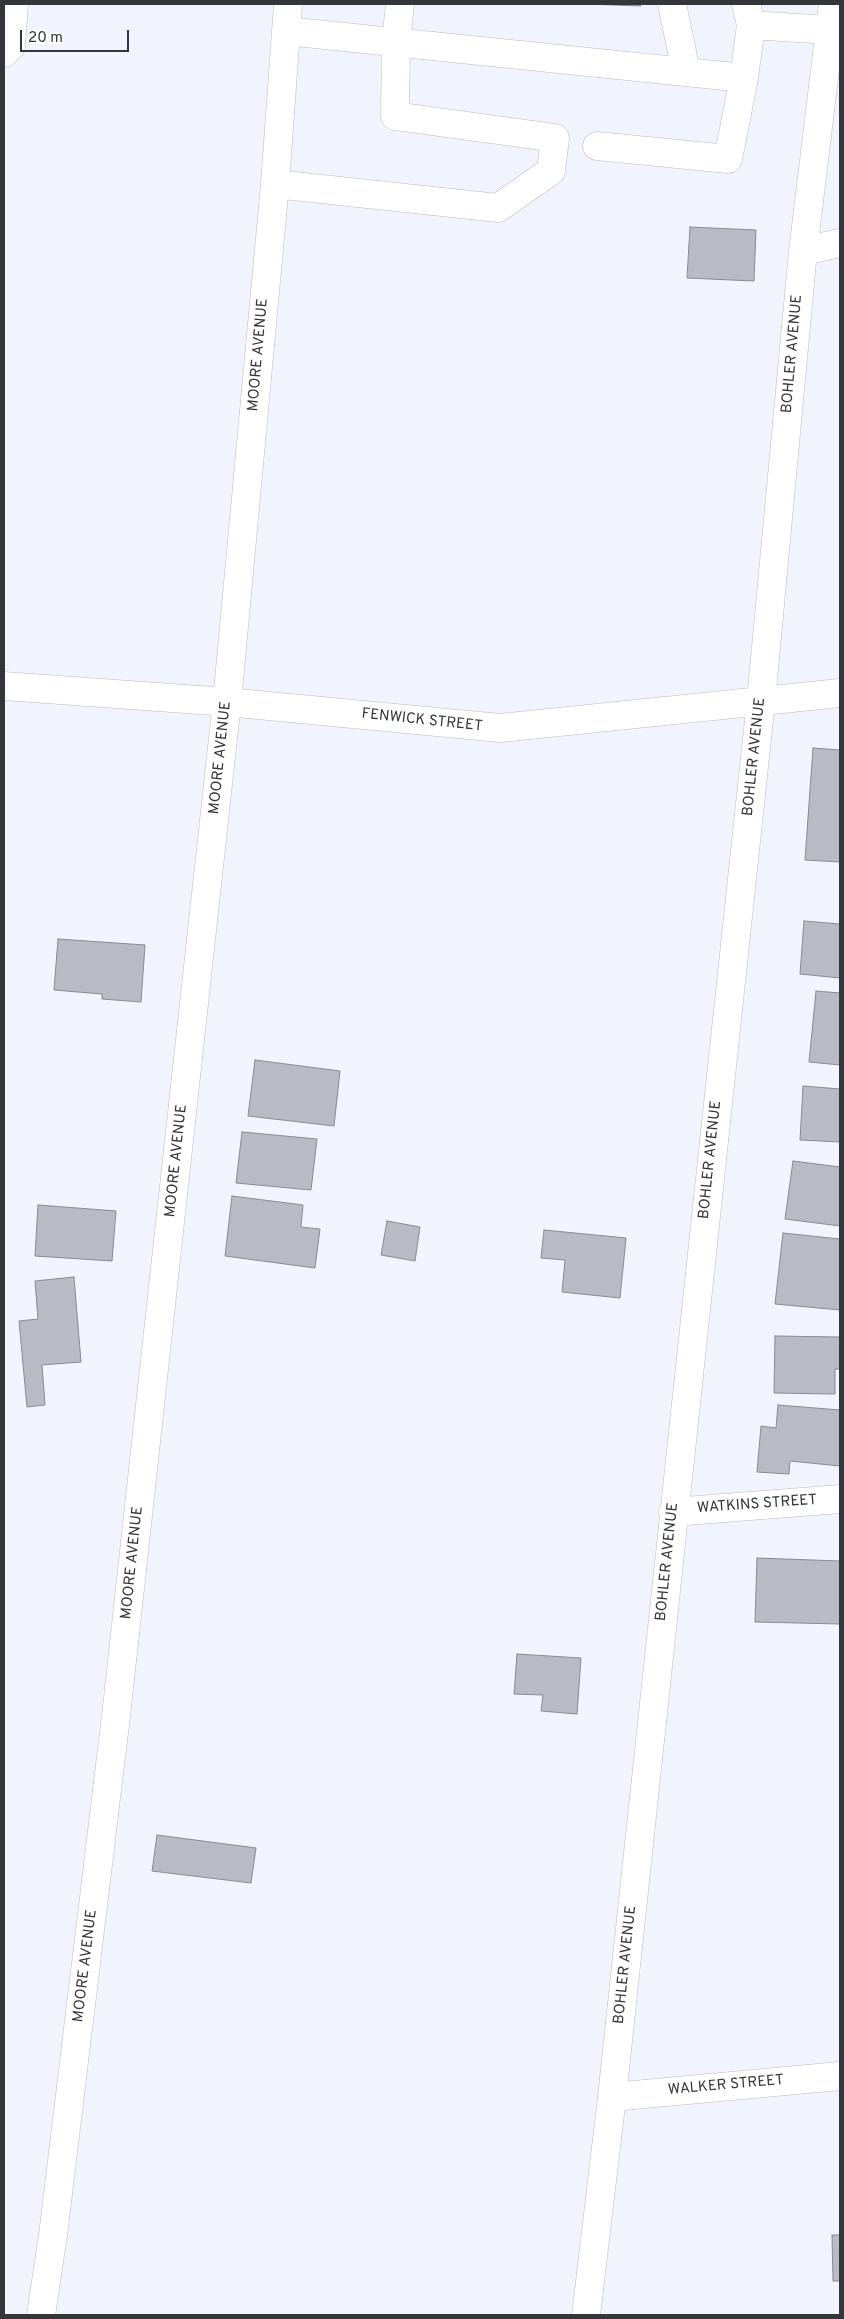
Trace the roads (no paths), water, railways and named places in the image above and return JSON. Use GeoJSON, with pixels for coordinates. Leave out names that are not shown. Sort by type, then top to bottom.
{"type":"FeatureCollection","features":[{"type":"Feature","properties":{"kind":"street"},"geometry":{"type":"LineString","coordinates":[[4,53],[11,46],[14,4]]}},
{"type":"Feature","properties":{"kind":"street","name":"MOORE AVENUE"},"geometry":{"type":"LineString","coordinates":[[41,2315],[53,2235],[116,1716],[227,702],[275,184],[288,4]]}},
{"type":"Feature","properties":{"kind":"street"},"geometry":{"type":"LineString","coordinates":[[275,184],[498,208],[551,171],[555,138],[395,116],[396,42],[400,4]]}},
{"type":"Feature","properties":{"kind":"street"},"geometry":{"type":"LineString","coordinates":[[672,4],[686,71]]}},
{"type":"Feature","properties":{"kind":"street","name":"BOHLER AVENUE"},"geometry":{"type":"LineString","coordinates":[[586,2315],[612,2097],[761,701],[803,252],[833,4]]}},
{"type":"Feature","properties":{"kind":"street"},"geometry":{"type":"LineString","coordinates":[[597,146],[728,159],[744,78],[748,14],[829,30]]}},
{"type":"Feature","properties":{"kind":"street"},"geometry":{"type":"LineString","coordinates":[[286,31],[744,78]]}},
{"type":"Feature","properties":{"kind":"street"},"geometry":{"type":"LineString","coordinates":[[803,252],[840,243]]}},
{"type":"Feature","properties":{"kind":"street","name":"FENWICK STREET"},"geometry":{"type":"LineString","coordinates":[[4,686],[227,702],[500,728],[840,692]]}},
{"type":"Feature","properties":{"kind":"street","name":"WATKINS STREET"},"geometry":{"type":"LineString","coordinates":[[674,1512],[840,1499]]}},
{"type":"Feature","properties":{"kind":"street","name":"WALKER STREET"},"geometry":{"type":"LineString","coordinates":[[612,2097],[840,2076]]}}]}
